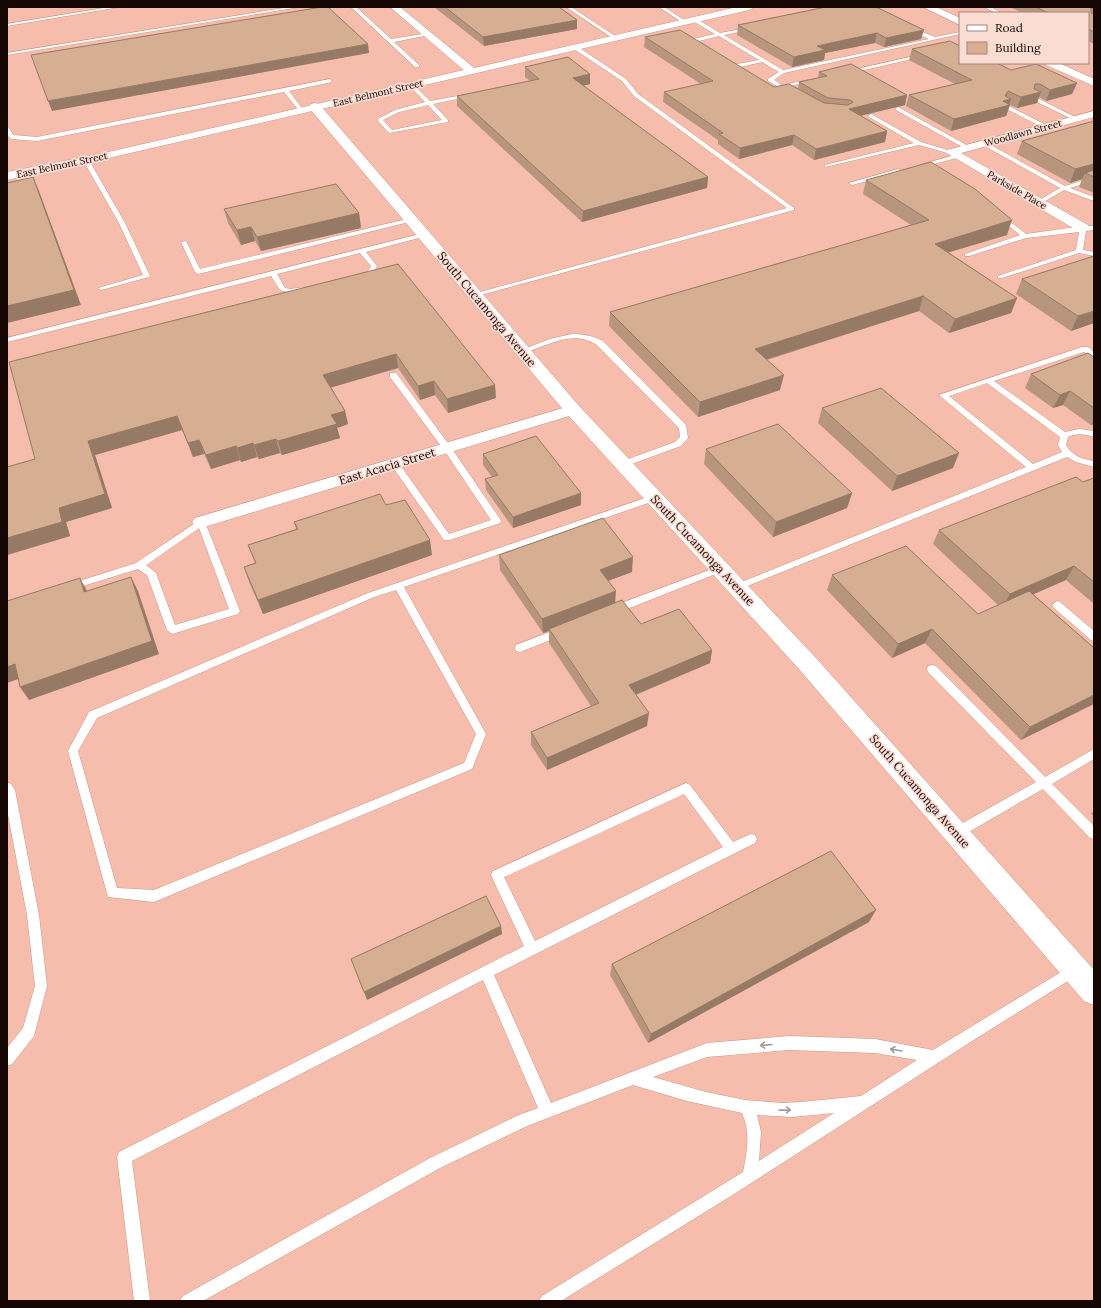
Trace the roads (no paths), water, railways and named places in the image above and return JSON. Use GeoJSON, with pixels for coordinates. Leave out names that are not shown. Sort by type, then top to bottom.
{"type":"FeatureCollection","features":[{"type":"Feature","properties":{"kind":"street"},"geometry":{"type":"LineString","coordinates":[[395,7],[472,72]]}},
{"type":"Feature","properties":{"kind":"street","name":"East Belmont Street"},"geometry":{"type":"LineString","coordinates":[[7,176],[86,160],[749,7]]}},
{"type":"Feature","properties":{"kind":"street"},"geometry":{"type":"LineString","coordinates":[[928,7],[959,22]]}},
{"type":"Feature","properties":{"kind":"street"},"geometry":{"type":"LineString","coordinates":[[1052,64],[1094,83]]}},
{"type":"Feature","properties":{"kind":"street","name":"South Cucamonga Avenue"},"geometry":{"type":"LineString","coordinates":[[308,109],[411,220],[573,410],[807,663],[1094,991]]}},
{"type":"Feature","properties":{"kind":"street","name":"Woodlawn Street"},"geometry":{"type":"LineString","coordinates":[[955,154],[968,148],[1094,114]]}},
{"type":"Feature","properties":{"kind":"street","name":"Parkside Place"},"geometry":{"type":"LineString","coordinates":[[955,154],[1038,203],[1088,228]]}},
{"type":"Feature","properties":{"kind":"street","name":"East Acacia Street"},"geometry":{"type":"LineString","coordinates":[[201,522],[573,410]]}},
{"type":"Feature","properties":{"kind":"lane"},"geometry":{"type":"LineString","coordinates":[[7,25],[118,7]]}},
{"type":"Feature","properties":{"kind":"lane"},"geometry":{"type":"LineString","coordinates":[[7,54],[298,7]]}},
{"type":"Feature","properties":{"kind":"lane"},"geometry":{"type":"LineString","coordinates":[[353,7],[417,66]]}},
{"type":"Feature","properties":{"kind":"lane"},"geometry":{"type":"LineString","coordinates":[[568,7],[616,38]]}},
{"type":"Feature","properties":{"kind":"lane"},"geometry":{"type":"LineString","coordinates":[[661,7],[720,35],[782,72]]}},
{"type":"Feature","properties":{"kind":"lane"},"geometry":{"type":"LineString","coordinates":[[986,7],[998,12]]}},
{"type":"Feature","properties":{"kind":"lane"},"geometry":{"type":"LineString","coordinates":[[712,51],[695,40],[757,26]]}},
{"type":"Feature","properties":{"kind":"lane"},"geometry":{"type":"LineString","coordinates":[[908,26],[941,42]]}},
{"type":"Feature","properties":{"kind":"lane"},"geometry":{"type":"LineString","coordinates":[[800,97],[770,80],[782,72],[959,33]]}},
{"type":"Feature","properties":{"kind":"lane"},"geometry":{"type":"LineString","coordinates":[[390,41],[427,34]]}},
{"type":"Feature","properties":{"kind":"lane"},"geometry":{"type":"LineString","coordinates":[[475,295],[792,208],[636,95],[624,80],[576,48]]}},
{"type":"Feature","properties":{"kind":"lane"},"geometry":{"type":"LineString","coordinates":[[873,53],[891,62]]}},
{"type":"Feature","properties":{"kind":"lane"},"geometry":{"type":"LineString","coordinates":[[840,74],[926,55]]}},
{"type":"Feature","properties":{"kind":"lane"},"geometry":{"type":"LineString","coordinates":[[724,59],[736,66],[762,61]]}},
{"type":"Feature","properties":{"kind":"lane"},"geometry":{"type":"LineString","coordinates":[[844,59],[850,62]]}},
{"type":"Feature","properties":{"kind":"lane"},"geometry":{"type":"LineString","coordinates":[[856,66],[861,69]]}},
{"type":"Feature","properties":{"kind":"lane"},"geometry":{"type":"LineString","coordinates":[[782,86],[818,78]]}},
{"type":"Feature","properties":{"kind":"lane"},"geometry":{"type":"LineString","coordinates":[[7,129],[10,137],[37,139],[330,81]]}},
{"type":"Feature","properties":{"kind":"lane"},"geometry":{"type":"LineString","coordinates":[[412,85],[430,104],[446,121],[391,132],[380,120],[386,115],[430,104],[476,94]]}},
{"type":"Feature","properties":{"kind":"lane"},"geometry":{"type":"LineString","coordinates":[[286,90],[308,109]]}},
{"type":"Feature","properties":{"kind":"lane"},"geometry":{"type":"LineString","coordinates":[[1033,98],[1076,119]]}},
{"type":"Feature","properties":{"kind":"lane"},"geometry":{"type":"LineString","coordinates":[[1005,106],[1046,127]]}},
{"type":"Feature","properties":{"kind":"lane"},"geometry":{"type":"LineString","coordinates":[[898,109],[968,148]]}},
{"type":"Feature","properties":{"kind":"lane"},"geometry":{"type":"LineString","coordinates":[[871,116],[919,143],[955,154]]}},
{"type":"Feature","properties":{"kind":"lane"},"geometry":{"type":"LineString","coordinates":[[827,166],[919,143]]}},
{"type":"Feature","properties":{"kind":"lane"},"geometry":{"type":"LineString","coordinates":[[985,144],[1064,188],[1094,199]]}},
{"type":"Feature","properties":{"kind":"lane"},"geometry":{"type":"LineString","coordinates":[[916,166],[955,154]]}},
{"type":"Feature","properties":{"kind":"lane"},"geometry":{"type":"LineString","coordinates":[[86,160],[122,224],[147,276],[101,288]]}},
{"type":"Feature","properties":{"kind":"lane"},"geometry":{"type":"LineString","coordinates":[[923,165],[930,169]]}},
{"type":"Feature","properties":{"kind":"lane"},"geometry":{"type":"LineString","coordinates":[[852,183],[902,170]]}},
{"type":"Feature","properties":{"kind":"lane"},"geometry":{"type":"LineString","coordinates":[[1038,203],[1064,188],[1094,179]]}},
{"type":"Feature","properties":{"kind":"lane"},"geometry":{"type":"LineString","coordinates":[[995,213],[1025,236]]}},
{"type":"Feature","properties":{"kind":"lane"},"geometry":{"type":"LineString","coordinates":[[184,242],[198,272],[411,220]]}},
{"type":"Feature","properties":{"kind":"lane"},"geometry":{"type":"LineString","coordinates":[[1088,228],[1094,234]]}},
{"type":"Feature","properties":{"kind":"lane"},"geometry":{"type":"LineString","coordinates":[[967,255],[1025,236],[1088,228]]}},
{"type":"Feature","properties":{"kind":"lane"},"geometry":{"type":"LineString","coordinates":[[1079,251],[1088,228]]}},
{"type":"Feature","properties":{"kind":"lane"},"geometry":{"type":"LineString","coordinates":[[8,340],[424,235]]}},
{"type":"Feature","properties":{"kind":"lane"},"geometry":{"type":"LineString","coordinates":[[357,276],[371,272],[374,266],[362,251]]}},
{"type":"Feature","properties":{"kind":"lane"},"geometry":{"type":"LineString","coordinates":[[1000,277],[1079,251],[1094,254]]}},
{"type":"Feature","properties":{"kind":"lane"},"geometry":{"type":"LineString","coordinates":[[273,273],[282,289],[298,291],[313,287]]}},
{"type":"Feature","properties":{"kind":"lane"},"geometry":{"type":"LineString","coordinates":[[523,351],[572,335],[592,337],[683,427],[684,438],[678,444],[623,464]]}},
{"type":"Feature","properties":{"kind":"lane"},"geometry":{"type":"LineString","coordinates":[[1033,468],[943,395],[1085,349],[1094,355]]}},
{"type":"Feature","properties":{"kind":"lane"},"geometry":{"type":"LineString","coordinates":[[393,374],[447,448],[497,521],[447,538],[395,464]]}},
{"type":"Feature","properties":{"kind":"lane"},"geometry":{"type":"LineString","coordinates":[[990,381],[1064,436]]}},
{"type":"Feature","properties":{"kind":"lane"},"geometry":{"type":"LineString","coordinates":[[1064,436],[1076,432],[1094,434]]}},
{"type":"Feature","properties":{"kind":"lane"},"geometry":{"type":"LineString","coordinates":[[1064,436],[1062,445],[1068,454],[1078,460],[1094,464]]}},
{"type":"Feature","properties":{"kind":"lane"},"geometry":{"type":"LineString","coordinates":[[737,587],[1068,454]]}},
{"type":"Feature","properties":{"kind":"lane"},"geometry":{"type":"LineString","coordinates":[[398,586],[481,734],[468,766],[154,896],[112,893],[73,751],[93,714],[371,595],[654,498]]}},
{"type":"Feature","properties":{"kind":"lane"},"geometry":{"type":"LineString","coordinates":[[64,589],[139,565],[201,522],[235,611],[172,630],[151,574],[139,565]]}},
{"type":"Feature","properties":{"kind":"lane"},"geometry":{"type":"LineString","coordinates":[[601,616],[720,569]]}},
{"type":"Feature","properties":{"kind":"lane"},"geometry":{"type":"LineString","coordinates":[[1057,605],[1094,637]]}},
{"type":"Feature","properties":{"kind":"lane"},"geometry":{"type":"LineString","coordinates":[[520,648],[572,627]]}},
{"type":"Feature","properties":{"kind":"lane"},"geometry":{"type":"LineString","coordinates":[[932,669],[1094,834]]}},
{"type":"Feature","properties":{"kind":"lane"},"geometry":{"type":"LineString","coordinates":[[956,833],[1094,754]]}},
{"type":"Feature","properties":{"kind":"lane"},"geometry":{"type":"LineString","coordinates":[[7,787],[9,790],[33,915],[42,986],[29,1030],[7,1059]]}},
{"type":"Feature","properties":{"kind":"lane"},"geometry":{"type":"LineString","coordinates":[[532,949],[497,875],[686,788],[731,849]]}},
{"type":"Feature","properties":{"kind":"lane"},"geometry":{"type":"LineString","coordinates":[[142,1301],[124,1157],[486,972],[751,839]]}},
{"type":"Feature","properties":{"kind":"lane"},"geometry":{"type":"LineString","coordinates":[[547,1301],[749,1176],[934,1057],[1075,970]]}},
{"type":"Feature","properties":{"kind":"lane"},"geometry":{"type":"LineString","coordinates":[[486,972],[547,1111]]}},
{"type":"Feature","properties":{"kind":"lane"},"geometry":{"type":"LineString","coordinates":[[188,1301],[435,1163],[524,1120],[707,1050],[789,1043],[875,1046],[934,1057]]}},
{"type":"Feature","properties":{"kind":"lane"},"geometry":{"type":"LineString","coordinates":[[633,1078],[664,1088],[746,1107],[781,1110],[818,1108],[863,1102]]}},
{"type":"Feature","properties":{"kind":"lane"},"geometry":{"type":"LineString","coordinates":[[746,1107],[752,1118],[756,1137],[749,1176]]}}]}
